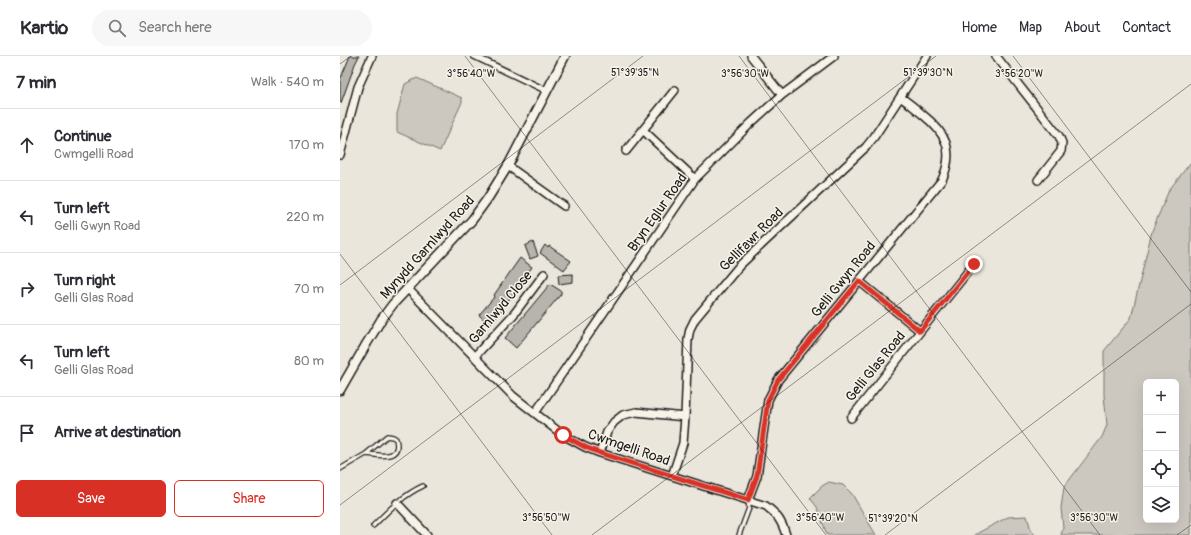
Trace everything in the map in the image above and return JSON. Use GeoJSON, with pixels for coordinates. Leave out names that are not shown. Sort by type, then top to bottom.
{"type":"FeatureCollection","features":[{"type":"Feature","properties":{"kind":"street"},"geometry":{"type":"LineString","coordinates":[[340,155],[358,87],[372,56]]}},
{"type":"Feature","properties":{"kind":"street"},"geometry":{"type":"LineString","coordinates":[[474,56],[547,91]]}},
{"type":"Feature","properties":{"kind":"street","name":"Mynydd Garnlwyd Road"},"geometry":{"type":"LineString","coordinates":[[340,390],[381,320],[407,288],[472,220],[488,198],[508,166],[565,56]]}},
{"type":"Feature","properties":{"kind":"street"},"geometry":{"type":"LineString","coordinates":[[751,56],[782,94]]}},
{"type":"Feature","properties":{"kind":"street","name":"Bryn Eglur Road"},"geometry":{"type":"LineString","coordinates":[[535,413],[695,179],[782,94],[834,56]]}},
{"type":"Feature","properties":{"kind":"street","name":"Gellifawr Road"},"geometry":{"type":"LineString","coordinates":[[672,476],[683,443],[688,339],[690,329],[695,319],[740,265],[866,147],[927,56]]}},
{"type":"Feature","properties":{"kind":"street"},"geometry":{"type":"LineString","coordinates":[[996,56],[1059,136],[1062,143],[1060,151],[1038,180]]}},
{"type":"Feature","properties":{"kind":"street"},"geometry":{"type":"LineString","coordinates":[[626,151],[675,90]]}},
{"type":"Feature","properties":{"kind":"street","name":"Gelli Gwyn Road"},"geometry":{"type":"LineString","coordinates":[[748,500],[757,476],[768,400],[772,389],[942,180],[946,170],[948,161],[947,151],[941,132],[935,125],[900,97]]}},
{"type":"Feature","properties":{"kind":"street"},"geometry":{"type":"LineString","coordinates":[[643,130],[695,179]]}},
{"type":"Feature","properties":{"kind":"street"},"geometry":{"type":"LineString","coordinates":[[508,166],[564,206]]}},
{"type":"Feature","properties":{"kind":"street","name":"Gelli Glas Road"},"geometry":{"type":"LineString","coordinates":[[851,418],[974,264]]}},
{"type":"Feature","properties":{"kind":"street","name":"Garnlwyd Close"},"geometry":{"type":"LineString","coordinates":[[475,356],[514,314],[544,274]]}},
{"type":"Feature","properties":{"kind":"street","name":"Gelli Glas Road"},"geometry":{"type":"LineString","coordinates":[[859,281],[920,331]]}},
{"type":"Feature","properties":{"kind":"street","name":"Cwmgelli Road"},"geometry":{"type":"LineString","coordinates":[[407,288],[513,396],[563,435],[600,453],[766,506],[775,513],[782,522],[786,535]]}},
{"type":"Feature","properties":{"kind":"street"},"geometry":{"type":"LineString","coordinates":[[600,453],[607,432],[614,422],[623,415],[636,412],[685,417]]}},
{"type":"Feature","properties":{"kind":"street"},"geometry":{"type":"LineString","coordinates":[[397,503],[427,535]]}},
{"type":"Feature","properties":{"kind":"lane"},"geometry":{"type":"LineString","coordinates":[[340,470],[366,454],[387,436],[396,439],[397,447],[391,455],[384,456],[366,454]]}},
{"type":"Feature","properties":{"kind":"lane"},"geometry":{"type":"LineString","coordinates":[[373,526],[397,503],[416,489],[423,486]]}},
{"type":"Feature","properties":{"kind":"lane"},"geometry":{"type":"LineString","coordinates":[[739,535],[749,508],[748,500]]}},
{"type":"Feature","properties":{"kind":"shaded area"},"geometry":{"type":"Polygon","coordinates":[[[417,78],[462,98],[462,102],[440,151],[397,132],[397,114],[405,84],[417,78]]]}},
{"type":"Feature","properties":{"kind":"shaded area"},"geometry":{"type":"Polygon","coordinates":[[[1191,162],[1191,535],[1061,535],[1063,528],[1061,508],[1064,487],[1102,437],[1107,425],[1104,395],[1104,351],[1131,318],[1152,231],[1169,190],[1191,162]]]}},
{"type":"Feature","properties":{"kind":"shaded area"},"geometry":{"type":"Polygon","coordinates":[[[829,482],[843,485],[852,494],[876,535],[827,535],[817,507],[810,498],[822,486],[829,482]]]}},
{"type":"Feature","properties":{"kind":"shaded area"},"geometry":{"type":"Polygon","coordinates":[[[1027,516],[1031,530],[1035,535],[974,535],[1008,517],[1027,516]]]}},
{"type":"Feature","properties":{"kind":"building"},"geometry":{"type":"Polygon","coordinates":[[[350,56],[359,56],[341,103],[340,80],[350,56]]]}},
{"type":"Feature","properties":{"kind":"building"},"geometry":{"type":"Polygon","coordinates":[[[533,242],[538,256],[530,259],[525,246],[533,242]]]}},
{"type":"Feature","properties":{"kind":"building"},"geometry":{"type":"Polygon","coordinates":[[[545,245],[548,248],[549,246],[571,261],[564,270],[540,253],[545,245]]]}},
{"type":"Feature","properties":{"kind":"building"},"geometry":{"type":"Polygon","coordinates":[[[520,258],[532,267],[504,308],[490,325],[479,315],[495,296],[494,295],[520,258]]]}},
{"type":"Feature","properties":{"kind":"building"},"geometry":{"type":"Polygon","coordinates":[[[573,274],[573,282],[559,284],[558,275],[573,274]]]}},
{"type":"Feature","properties":{"kind":"building"},"geometry":{"type":"Polygon","coordinates":[[[550,284],[561,291],[561,294],[516,348],[505,338],[550,284]]]}},
{"type":"Feature","properties":{"kind":"route"},"geometry":{"type":"LineString","coordinates":[[563,435],[600,453],[748,500],[757,476],[768,400],[772,389],[859,281],[920,331],[974,264]]}}]}
